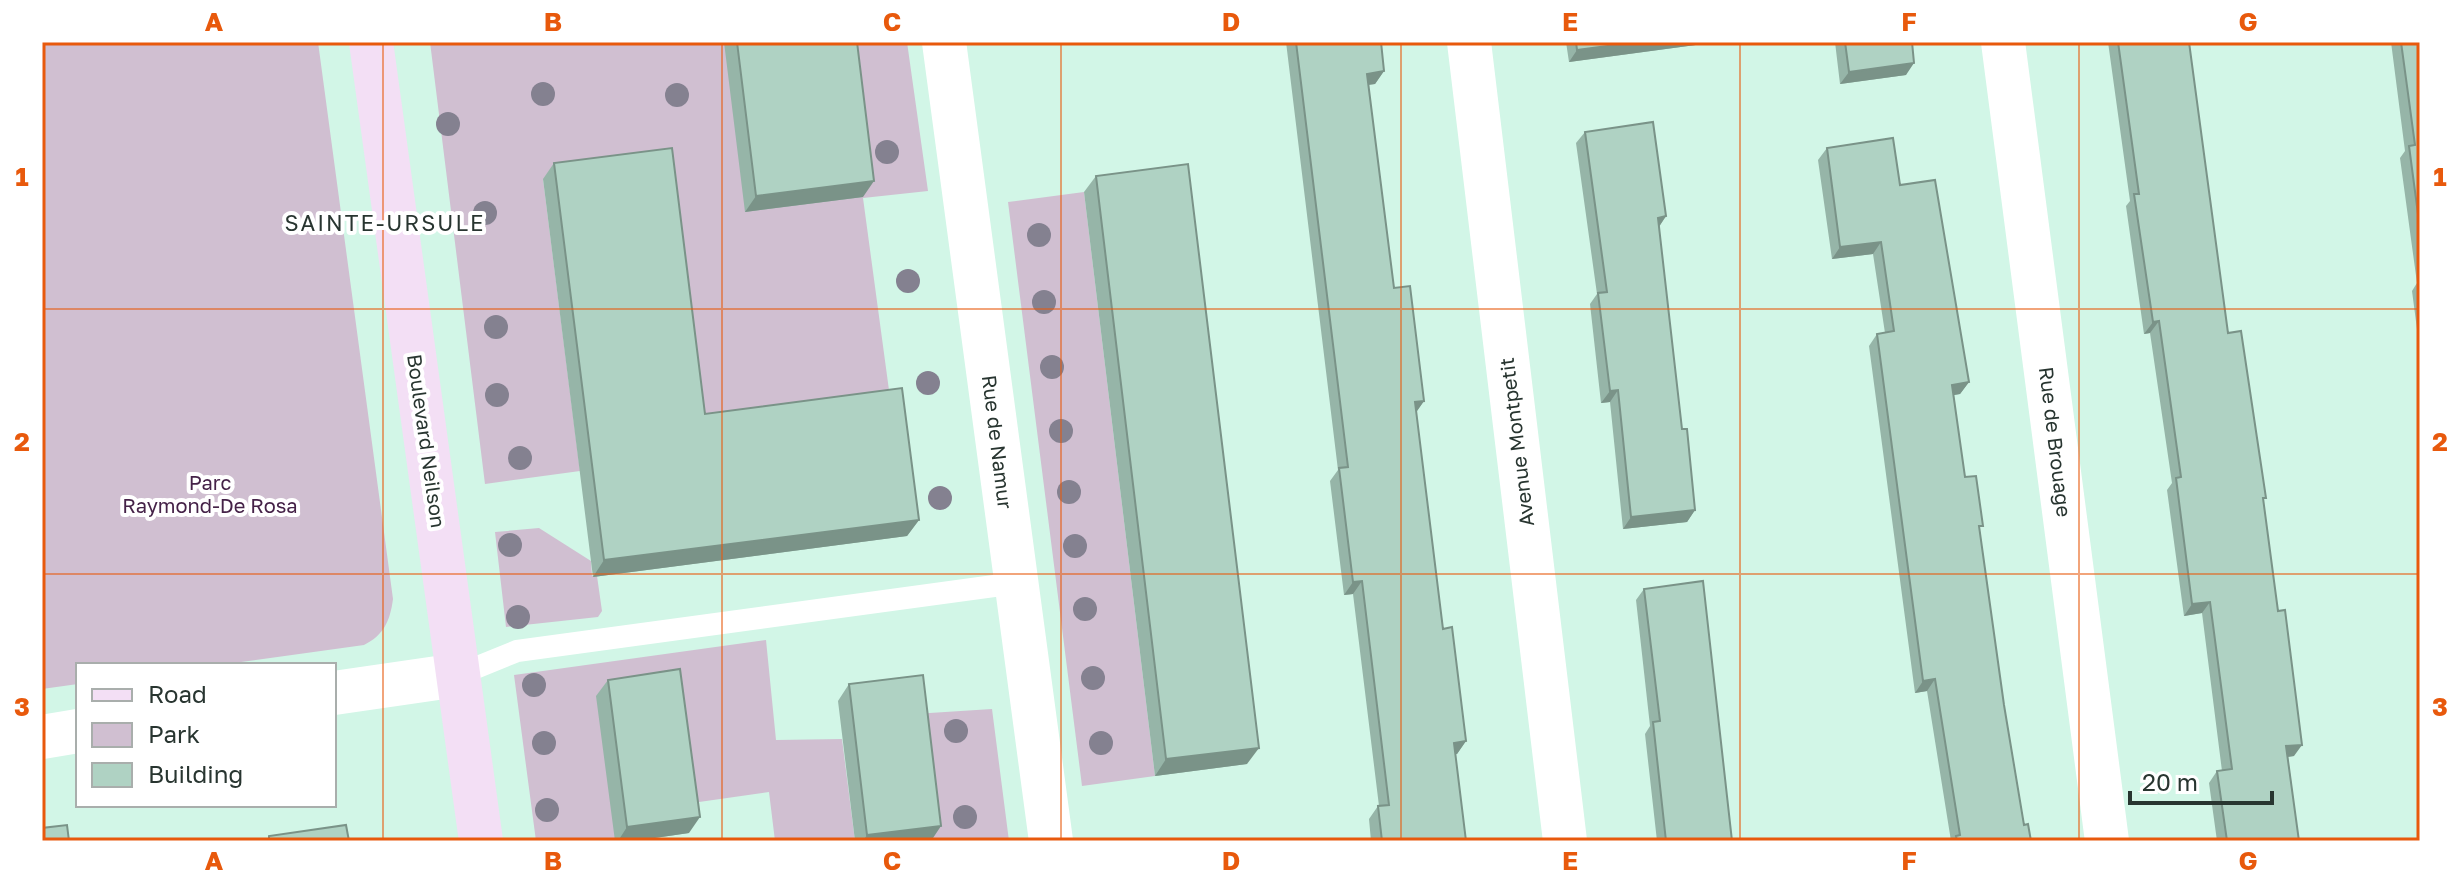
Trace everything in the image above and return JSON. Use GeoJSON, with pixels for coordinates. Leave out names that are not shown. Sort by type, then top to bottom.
{"type":"FeatureCollection","features":[{"type":"Feature","properties":{"kind":"main road","name":"Boulevard Neilson"},"geometry":{"type":"LineString","coordinates":[[371,42],[481,841]]}},
{"type":"Feature","properties":{"kind":"street","name":"Rue de Namur"},"geometry":{"type":"LineString","coordinates":[[944,42],[1051,841]]}},
{"type":"Feature","properties":{"kind":"street","name":"Avenue Montpetit"},"geometry":{"type":"LineString","coordinates":[[1469,42],[1565,841]]}},
{"type":"Feature","properties":{"kind":"street","name":"Rue de Brouage"},"geometry":{"type":"LineString","coordinates":[[2003,42],[2107,841]]}},
{"type":"Feature","properties":{"kind":"street"},"geometry":{"type":"LineString","coordinates":[[336,693],[458,675]]}},
{"type":"Feature","properties":{"kind":"street"},"geometry":{"type":"LineString","coordinates":[[42,737],[76,731]]}},
{"type":"Feature","properties":{"kind":"lane"},"geometry":{"type":"LineString","coordinates":[[458,675],[517,651],[1016,583]]}},
{"type":"Feature","properties":{"kind":"green space","name":"Parc Raymond-De Rosa"},"geometry":{"type":"Polygon","coordinates":[[[42,42],[318,42],[393,599],[385,626],[377,637],[364,645],[234,663],[76,663],[76,684],[42,689],[42,42]]]}},
{"type":"Feature","properties":{"kind":"green space"},"geometry":{"type":"Polygon","coordinates":[[[430,42],[907,42],[928,191],[863,198],[891,405],[694,430],[543,179],[580,471],[485,484],[430,42]]]}},
{"type":"Feature","properties":{"kind":"green space"},"geometry":{"type":"Polygon","coordinates":[[[1084,192],[1155,776],[1082,786],[1008,202],[1084,192]]]}},
{"type":"Feature","properties":{"kind":"green space"},"geometry":{"type":"Polygon","coordinates":[[[539,528],[591,561],[592,576],[597,576],[602,611],[598,617],[506,627],[495,532],[539,528]]]}},
{"type":"Feature","properties":{"kind":"green space"},"geometry":{"type":"Polygon","coordinates":[[[766,640],[776,740],[842,739],[855,841],[775,841],[769,792],[685,804],[615,841],[536,841],[514,675],[766,640]]]}},
{"type":"Feature","properties":{"kind":"green space"},"geometry":{"type":"Polygon","coordinates":[[[992,709],[1009,841],[930,841],[914,714],[992,709]]]}},
{"type":"Feature","properties":{"kind":"building"},"geometry":{"type":"Polygon","coordinates":[[[737,42],[857,42],[874,181],[756,196],[737,42]]]}},
{"type":"Feature","properties":{"kind":"building"},"geometry":{"type":"Polygon","coordinates":[[[1296,42],[1381,42],[1384,71],[1367,74],[1394,288],[1410,286],[1424,401],[1415,402],[1443,629],[1452,627],[1466,741],[1454,743],[1466,841],[1382,841],[1378,806],[1389,805],[1362,581],[1353,582],[1339,468],[1348,467],[1296,42]]]}},
{"type":"Feature","properties":{"kind":"building"},"geometry":{"type":"Polygon","coordinates":[[[1576,42],[1638,42],[1577,50],[1576,42]]]}},
{"type":"Feature","properties":{"kind":"building"},"geometry":{"type":"Polygon","coordinates":[[[1845,42],[1912,42],[1914,63],[1849,72],[1845,42]]]}},
{"type":"Feature","properties":{"kind":"building"},"geometry":{"type":"Polygon","coordinates":[[[2118,42],[2189,42],[2228,333],[2241,331],[2266,498],[2263,498],[2278,611],[2285,610],[2302,745],[2286,746],[2299,841],[2227,841],[2217,771],[2232,769],[2210,602],[2192,604],[2176,478],[2181,477],[2159,321],[2153,322],[2134,194],[2139,194],[2118,42]]]}},
{"type":"Feature","properties":{"kind":"building"},"geometry":{"type":"Polygon","coordinates":[[[2401,42],[2420,42],[2420,229],[2409,146],[2415,145],[2401,42]]]}},
{"type":"Feature","properties":{"kind":"building"},"geometry":{"type":"Polygon","coordinates":[[[1653,122],[1666,216],[1658,218],[1682,429],[1687,429],[1695,510],[1631,517],[1618,390],[1610,391],[1598,293],[1607,292],[1585,132],[1653,122]]]}},
{"type":"Feature","properties":{"kind":"building"},"geometry":{"type":"Polygon","coordinates":[[[1893,138],[1900,185],[1935,180],[1969,382],[1952,385],[1965,477],[1976,476],[1983,526],[1979,526],[2004,705],[2024,825],[2028,824],[2031,841],[1957,841],[1956,836],[1960,835],[1935,679],[1923,681],[1877,334],[1894,331],[1881,242],[1840,247],[1827,148],[1893,138]]]}},
{"type":"Feature","properties":{"kind":"building"},"geometry":{"type":"Polygon","coordinates":[[[672,148],[705,414],[902,388],[919,520],[604,560],[554,163],[672,148]]]}},
{"type":"Feature","properties":{"kind":"building"},"geometry":{"type":"Polygon","coordinates":[[[1188,164],[1259,748],[1166,759],[1096,176],[1188,164]]]}},
{"type":"Feature","properties":{"kind":"building"},"geometry":{"type":"Polygon","coordinates":[[[1703,581],[1732,841],[1666,841],[1653,722],[1660,721],[1644,589],[1703,581]]]}},
{"type":"Feature","properties":{"kind":"building"},"geometry":{"type":"Polygon","coordinates":[[[680,669],[700,817],[627,827],[608,680],[680,669]]]}},
{"type":"Feature","properties":{"kind":"building"},"geometry":{"type":"Polygon","coordinates":[[[923,675],[941,826],[867,835],[849,684],[923,675]]]}},
{"type":"Feature","properties":{"kind":"building"},"geometry":{"type":"Polygon","coordinates":[[[67,825],[69,841],[42,841],[42,828],[67,825]]]}},
{"type":"Feature","properties":{"kind":"building"},"geometry":{"type":"Polygon","coordinates":[[[346,825],[349,841],[269,841],[269,836],[346,825]]]}},
{"type":"Feature","properties":{"kind":"district","name":"SAINTE-URSULE"},"geometry":{"type":"Point","coordinates":[385,223]}}]}
